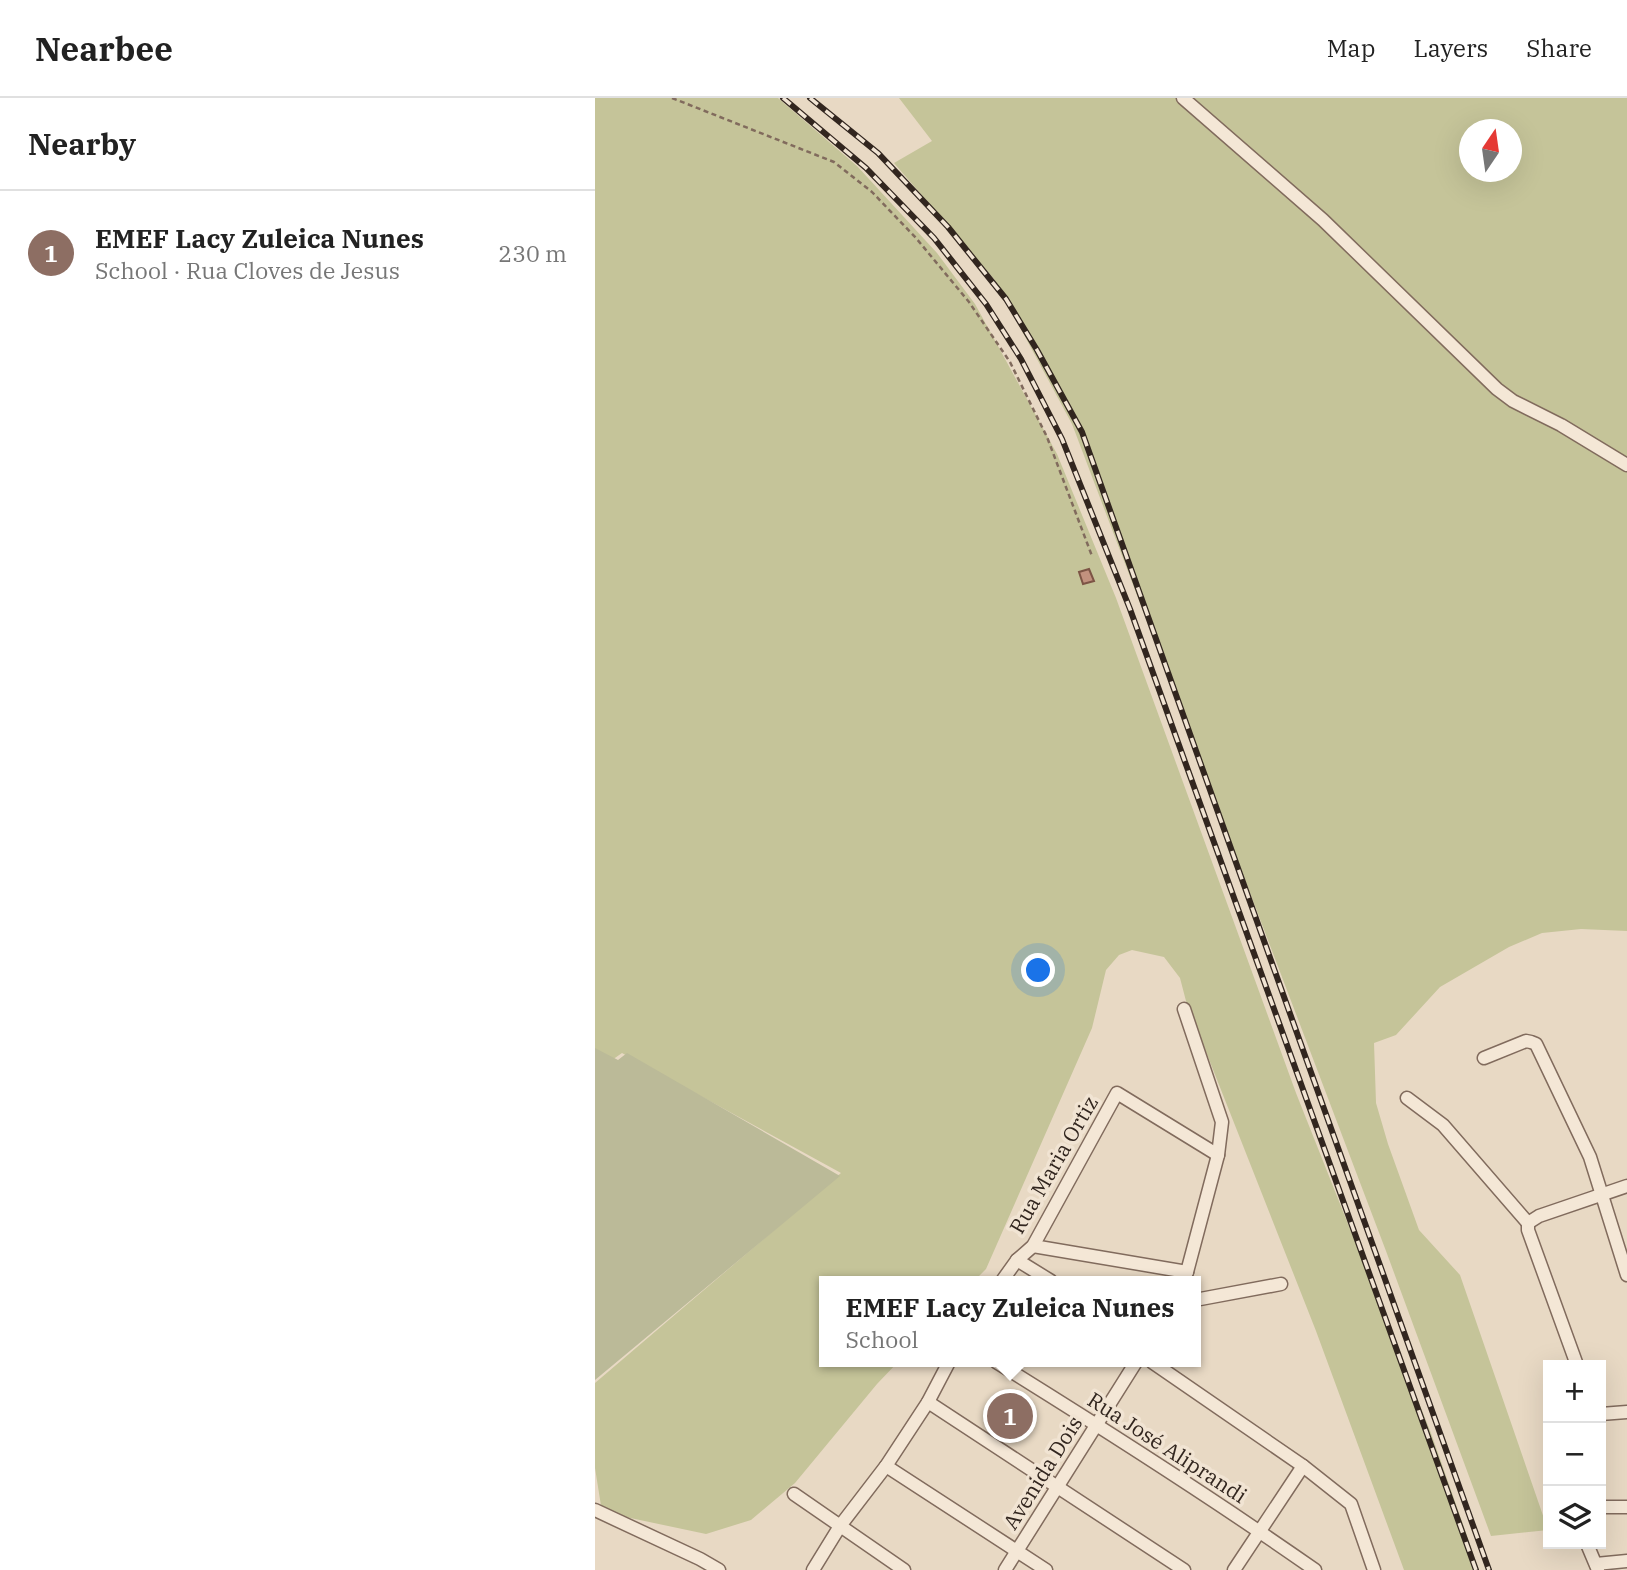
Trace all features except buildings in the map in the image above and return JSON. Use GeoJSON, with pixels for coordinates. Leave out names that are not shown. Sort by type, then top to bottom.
{"type":"FeatureCollection","features":[{"type":"Feature","properties":{"kind":"street"},"geometry":{"type":"LineString","coordinates":[[1183,98],[1323,220],[1497,389],[1513,401],[1627,464]]}},
{"type":"Feature","properties":{"kind":"street"},"geometry":{"type":"LineString","coordinates":[[1184,1009],[1222,1122],[1218,1155],[1185,1276]]}},
{"type":"Feature","properties":{"kind":"street"},"geometry":{"type":"LineString","coordinates":[[1484,1058],[1526,1041],[1536,1044],[1590,1157],[1627,1275]]}},
{"type":"Feature","properties":{"kind":"street","name":"Rua Maria Ortiz"},"geometry":{"type":"LineString","coordinates":[[1006,1276],[1033,1245],[1117,1093],[1218,1155]]}},
{"type":"Feature","properties":{"kind":"street"},"geometry":{"type":"LineString","coordinates":[[1407,1098],[1443,1125],[1528,1223],[1528,1230],[1575,1360]]}},
{"type":"Feature","properties":{"kind":"street"},"geometry":{"type":"LineString","coordinates":[[1528,1223],[1539,1216],[1627,1186]]}},
{"type":"Feature","properties":{"kind":"street"},"geometry":{"type":"LineString","coordinates":[[1033,1245],[1180,1276]]}},
{"type":"Feature","properties":{"kind":"street"},"geometry":{"type":"LineString","coordinates":[[1017,1260],[1043,1276]]}},
{"type":"Feature","properties":{"kind":"street"},"geometry":{"type":"LineString","coordinates":[[1201,1299],[1281,1284]]}},
{"type":"Feature","properties":{"kind":"street"},"geometry":{"type":"LineString","coordinates":[[813,1570],[839,1526],[886,1466],[928,1402],[946,1367]]}},
{"type":"Feature","properties":{"kind":"street","name":"Rua José Aliprandi"},"geometry":{"type":"LineString","coordinates":[[1004,1367],[1096,1424],[1315,1570]]}},
{"type":"Feature","properties":{"kind":"street","name":"Avenida Dois"},"geometry":{"type":"LineString","coordinates":[[1006,1570],[1133,1367]]}},
{"type":"Feature","properties":{"kind":"street"},"geometry":{"type":"LineString","coordinates":[[1158,1367],[1303,1466],[1351,1504],[1374,1570]]}},
{"type":"Feature","properties":{"kind":"street"},"geometry":{"type":"LineString","coordinates":[[928,1402],[1184,1570]]}},
{"type":"Feature","properties":{"kind":"street"},"geometry":{"type":"LineString","coordinates":[[1606,1414],[1627,1412]]}},
{"type":"Feature","properties":{"kind":"street"},"geometry":{"type":"LineString","coordinates":[[886,1466],[1046,1570]]}},
{"type":"Feature","properties":{"kind":"street"},"geometry":{"type":"LineString","coordinates":[[1234,1570],[1303,1466]]}},
{"type":"Feature","properties":{"kind":"street"},"geometry":{"type":"LineString","coordinates":[[794,1494],[904,1570]]}},
{"type":"Feature","properties":{"kind":"street"},"geometry":{"type":"LineString","coordinates":[[1606,1507],[1627,1507]]}},
{"type":"Feature","properties":{"kind":"street"},"geometry":{"type":"LineString","coordinates":[[595,1510],[719,1570]]}},
{"type":"Feature","properties":{"kind":"street"},"geometry":{"type":"LineString","coordinates":[[1589,1549],[1597,1567],[1627,1562]]}},
{"type":"Feature","properties":{"kind":"path"},"geometry":{"type":"LineString","coordinates":[[672,98],[834,162],[872,192],[916,238],[969,302],[1010,362],[1047,437],[1092,556]]}},
{"type":"Feature","properties":{"kind":"green space"},"geometry":{"type":"Polygon","coordinates":[[[595,98],[778,98],[857,166],[937,253],[975,304],[1057,454],[1116,598],[1296,1093],[1431,1433],[1479,1570],[1404,1570],[1316,1331],[1186,1001],[1180,978],[1164,957],[1132,950],[1119,955],[1106,970],[1092,1028],[986,1269],[979,1276],[819,1276],[819,1367],[893,1367],[795,1483],[751,1520],[706,1534],[602,1512],[595,1468],[595,1383],[841,1173],[622,1053],[595,1072],[595,98]]]}},
{"type":"Feature","properties":{"kind":"green space"},"geometry":{"type":"Polygon","coordinates":[[[899,98],[1627,98],[1627,931],[1581,929],[1542,933],[1509,947],[1440,987],[1396,1035],[1374,1043],[1376,1103],[1388,1144],[1419,1230],[1460,1275],[1543,1516],[1543,1531],[1491,1536],[1386,1251],[1072,424],[994,279],[894,163],[932,141],[899,98]]]}},
{"type":"Feature","properties":{"kind":"green space"},"geometry":{"type":"Polygon","coordinates":[[[595,1048],[618,1060],[627,1053],[840,1176],[595,1380],[595,1048]]]}},
{"type":"Feature","properties":{"kind":"railway"},"geometry":{"type":"LineString","coordinates":[[783,98],[866,168],[934,238],[986,304],[1021,359],[1062,439],[1130,609],[1476,1570]]}},
{"type":"Feature","properties":{"kind":"railway"},"geometry":{"type":"LineString","coordinates":[[810,98],[878,153],[948,227],[1006,299],[1082,432],[1489,1570]]}},
{"type":"Feature","properties":{"kind":"place","name":"EMEF Lacy Zuleica Nunes"},"geometry":{"type":"Point","coordinates":[1010,1416]}}]}
